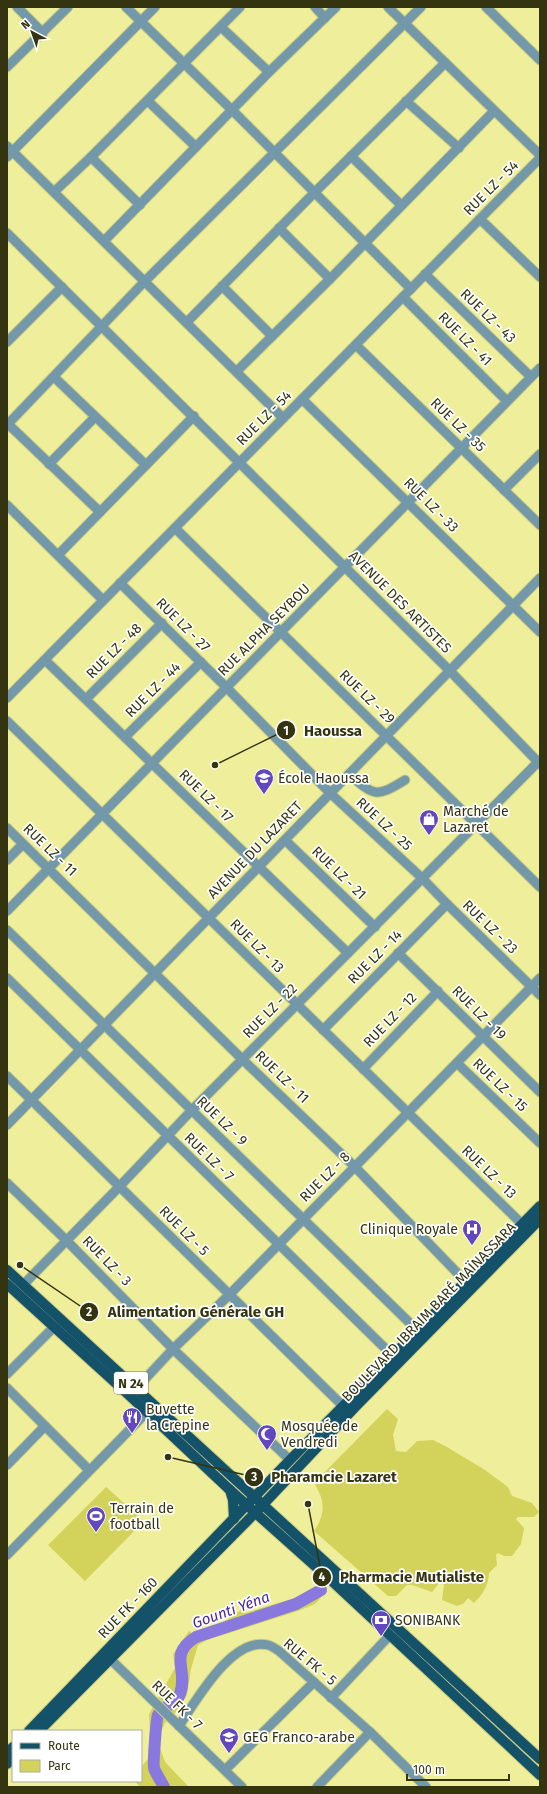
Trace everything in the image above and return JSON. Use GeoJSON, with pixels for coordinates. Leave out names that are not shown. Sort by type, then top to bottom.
{"type":"FeatureCollection","features":[{"type":"Feature","properties":{"kind":"main road","name":"BOULEVARD IBRAIM BARÉ MAÏNASSARA"},"geometry":{"type":"LineString","coordinates":[[251,1509],[255,1496],[540,1206]]}},
{"type":"Feature","properties":{"kind":"main road","name":"BOULEVARD IBRAIM BARÉ MAÏNASSARA"},"geometry":{"type":"LineString","coordinates":[[251,1509],[263,1504],[540,1219]]}},
{"type":"Feature","properties":{"kind":"main road","name":"N 24"},"geometry":{"type":"LineString","coordinates":[[7,1270],[133,1392],[147,1412],[540,1775]]}},
{"type":"Feature","properties":{"kind":"main road","name":"N 24"},"geometry":{"type":"LineString","coordinates":[[7,1284],[54,1327],[255,1496],[540,1759]]}},
{"type":"Feature","properties":{"kind":"main road"},"geometry":{"type":"LineString","coordinates":[[230,1490],[234,1519]]}},
{"type":"Feature","properties":{"kind":"main road","name":"RUE FK - 160"},"geometry":{"type":"LineString","coordinates":[[40,1730],[234,1519],[251,1509]]}},
{"type":"Feature","properties":{"kind":"main road","name":"RUE FK - 160"},"geometry":{"type":"LineString","coordinates":[[30,1730],[237,1530],[251,1509]]}},
{"type":"Feature","properties":{"kind":"main road"},"geometry":{"type":"LineString","coordinates":[[237,1530],[251,1522],[266,1522]]}},
{"type":"Feature","properties":{"kind":"main road"},"geometry":{"type":"LineString","coordinates":[[432,1674],[439,1666]]}},
{"type":"Feature","properties":{"kind":"street"},"geometry":{"type":"LineString","coordinates":[[17,7],[43,33]]}},
{"type":"Feature","properties":{"kind":"street"},"geometry":{"type":"LineString","coordinates":[[7,67],[68,7]]}},
{"type":"Feature","properties":{"kind":"street"},"geometry":{"type":"LineString","coordinates":[[126,7],[233,111],[411,289]]}},
{"type":"Feature","properties":{"kind":"street"},"geometry":{"type":"LineString","coordinates":[[155,7],[9,152],[54,192],[283,418]]}},
{"type":"Feature","properties":{"kind":"street"},"geometry":{"type":"LineString","coordinates":[[54,192],[148,101],[240,7]]}},
{"type":"Feature","properties":{"kind":"street"},"geometry":{"type":"LineString","coordinates":[[315,7],[325,18]]}},
{"type":"Feature","properties":{"kind":"street"},"geometry":{"type":"LineString","coordinates":[[104,241],[233,111],[269,72],[336,7]]}},
{"type":"Feature","properties":{"kind":"street"},"geometry":{"type":"LineString","coordinates":[[388,7],[494,111],[539,162]]}},
{"type":"Feature","properties":{"kind":"street"},"geometry":{"type":"LineString","coordinates":[[100,512],[8,425],[145,281],[421,7]]}},
{"type":"Feature","properties":{"kind":"street"},"geometry":{"type":"LineString","coordinates":[[486,7],[540,60]]}},
{"type":"Feature","properties":{"kind":"street"},"geometry":{"type":"LineString","coordinates":[[221,27],[269,72]]}},
{"type":"Feature","properties":{"kind":"street"},"geometry":{"type":"LineString","coordinates":[[187,322],[445,63]]}},
{"type":"Feature","properties":{"kind":"street"},"geometry":{"type":"LineString","coordinates":[[148,101],[196,147]]}},
{"type":"Feature","properties":{"kind":"street"},"geometry":{"type":"LineString","coordinates":[[406,102],[459,148]]}},
{"type":"Feature","properties":{"kind":"street"},"geometry":{"type":"LineString","coordinates":[[237,371],[330,279],[494,111]]}},
{"type":"Feature","properties":{"kind":"street"},"geometry":{"type":"LineString","coordinates":[[351,156],[401,205]]}},
{"type":"Feature","properties":{"kind":"street"},"geometry":{"type":"LineString","coordinates":[[91,157],[140,205]]}},
{"type":"Feature","properties":{"kind":"street","name":"RUE LZ - 54"},"geometry":{"type":"LineString","coordinates":[[7,698],[425,274],[539,162]]}},
{"type":"Feature","properties":{"kind":"street"},"geometry":{"type":"LineString","coordinates":[[480,219],[540,278]]}},
{"type":"Feature","properties":{"kind":"street"},"geometry":{"type":"LineString","coordinates":[[279,228],[330,279]]}},
{"type":"Feature","properties":{"kind":"street","name":"AVENUE DES ARTISTES"},"geometry":{"type":"LineString","coordinates":[[7,233],[194,416],[239,463],[450,671],[539,762]]}},
{"type":"Feature","properties":{"kind":"street","name":"RUE LZ - 43"},"geometry":{"type":"LineString","coordinates":[[425,274],[531,377]]}},
{"type":"Feature","properties":{"kind":"street"},"geometry":{"type":"LineString","coordinates":[[222,286],[272,336]]}},
{"type":"Feature","properties":{"kind":"street"},"geometry":{"type":"LineString","coordinates":[[9,336],[62,287]]}},
{"type":"Feature","properties":{"kind":"street","name":"RUE LZ - 41"},"geometry":{"type":"LineString","coordinates":[[403,297],[507,401]]}},
{"type":"Feature","properties":{"kind":"street","name":"RUE LZ - 35"},"geometry":{"type":"LineString","coordinates":[[356,345],[540,525]]}},
{"type":"Feature","properties":{"kind":"street","name":"RUE ALPHA SEYBOU"},"geometry":{"type":"LineString","coordinates":[[7,911],[540,368]]}},
{"type":"Feature","properties":{"kind":"street"},"geometry":{"type":"LineString","coordinates":[[54,377],[146,465]]}},
{"type":"Feature","properties":{"kind":"street","name":"RUE LZ - 33"},"geometry":{"type":"LineString","coordinates":[[302,399],[540,632]]}},
{"type":"Feature","properties":{"kind":"street"},"geometry":{"type":"LineString","coordinates":[[49,464],[95,416]]}},
{"type":"Feature","properties":{"kind":"street"},"geometry":{"type":"LineString","coordinates":[[58,555],[194,416]]}},
{"type":"Feature","properties":{"kind":"street"},"geometry":{"type":"LineString","coordinates":[[504,490],[540,454]]}},
{"type":"Feature","properties":{"kind":"street"},"geometry":{"type":"LineString","coordinates":[[7,505],[103,600]]}},
{"type":"Feature","properties":{"kind":"street","name":"RUE LZ - 29"},"geometry":{"type":"LineString","coordinates":[[174,528],[387,735],[540,887]]}},
{"type":"Feature","properties":{"kind":"street","name":"AVENUE DU LAZARET"},"geometry":{"type":"LineString","coordinates":[[7,1125],[540,578]]}},
{"type":"Feature","properties":{"kind":"street","name":"RUE LZ - 27"},"geometry":{"type":"LineString","coordinates":[[120,583],[226,687]]}},
{"type":"Feature","properties":{"kind":"street","name":"RUE LZ - 48"},"geometry":{"type":"LineString","coordinates":[[86,699],[162,623]]}},
{"type":"Feature","properties":{"kind":"street","name":"RUE LZ - 17"},"geometry":{"type":"LineString","coordinates":[[45,660],[348,953]]}},
{"type":"Feature","properties":{"kind":"street","name":"RUE LZ - 44"},"geometry":{"type":"LineString","coordinates":[[125,737],[201,662]]}},
{"type":"Feature","properties":{"kind":"street","name":"RUE LZ - 25"},"geometry":{"type":"LineString","coordinates":[[226,687],[330,793],[422,878]]}},
{"type":"Feature","properties":{"kind":"street","name":"RUE LZ - 13"},"geometry":{"type":"LineString","coordinates":[[7,721],[103,813],[296,1005],[522,1224]]}},
{"type":"Feature","properties":{"kind":"street","name":"RUE LZ - 22"},"geometry":{"type":"LineString","coordinates":[[23,1285],[168,1136],[191,1110],[539,762]]}},
{"type":"Feature","properties":{"kind":"street"},"geometry":{"type":"LineString","coordinates":[[350,774],[364,788],[380,793],[405,780]]}},
{"type":"Feature","properties":{"kind":"street","name":"RUE LZ - 11"},"geometry":{"type":"LineString","coordinates":[[7,828],[242,1059],[355,1167],[466,1282]]}},
{"type":"Feature","properties":{"kind":"street","name":"RUE LZ - 21"},"geometry":{"type":"LineString","coordinates":[[285,840],[375,927]]}},
{"type":"Feature","properties":{"kind":"street"},"geometry":{"type":"LineString","coordinates":[[7,860],[23,844]]}},
{"type":"Feature","properties":{"kind":"street","name":"RUE LZ - 23"},"geometry":{"type":"LineString","coordinates":[[422,878],[540,995]]}},
{"type":"Feature","properties":{"kind":"street","name":"RUE LZ - 14"},"geometry":{"type":"LineString","coordinates":[[323,1030],[447,904]]}},
{"type":"Feature","properties":{"kind":"street","name":"RUE LZ - 9"},"geometry":{"type":"LineString","coordinates":[[7,930],[418,1331]]}},
{"type":"Feature","properties":{"kind":"street","name":"RUE LZ - 19"},"geometry":{"type":"LineString","coordinates":[[398,953],[540,1092]]}},
{"type":"Feature","properties":{"kind":"street","name":"RUE LZ - 7"},"geometry":{"type":"LineString","coordinates":[[7,978],[393,1356]]}},
{"type":"Feature","properties":{"kind":"street","name":"RUE LZ - 8"},"geometry":{"type":"LineString","coordinates":[[133,1392],[173,1349],[229,1295],[540,978]]}},
{"type":"Feature","properties":{"kind":"street","name":"RUE LZ - 12"},"geometry":{"type":"LineString","coordinates":[[363,1069],[438,991]]}},
{"type":"Feature","properties":{"kind":"street","name":"RUE LZ - 15"},"geometry":{"type":"LineString","coordinates":[[457,1062],[540,1143]]}},
{"type":"Feature","properties":{"kind":"street","name":"RUE LZ - 5"},"geometry":{"type":"LineString","coordinates":[[7,1076],[342,1406]]}},
{"type":"Feature","properties":{"kind":"street","name":"RUE LZ - 3"},"geometry":{"type":"LineString","coordinates":[[7,1183],[66,1240],[173,1349],[290,1460]]}},
{"type":"Feature","properties":{"kind":"street"},"geometry":{"type":"LineString","coordinates":[[7,1374],[54,1327]]}},
{"type":"Feature","properties":{"kind":"street"},"geometry":{"type":"LineString","coordinates":[[7,1388],[89,1470]]}},
{"type":"Feature","properties":{"kind":"street"},"geometry":{"type":"LineString","coordinates":[[7,1555],[147,1412]]}},
{"type":"Feature","properties":{"kind":"street"},"geometry":{"type":"LineString","coordinates":[[7,1465],[45,1426]]}},
{"type":"Feature","properties":{"kind":"street"},"geometry":{"type":"LineString","coordinates":[[331,1698],[390,1635]]}},
{"type":"Feature","properties":{"kind":"street","name":"RUE FK - 5"},"geometry":{"type":"LineString","coordinates":[[179,1726],[206,1687],[228,1661],[243,1649],[252,1646],[268,1645],[279,1651],[370,1732],[422,1786]]}},
{"type":"Feature","properties":{"kind":"street","name":"RUE FK - 7"},"geometry":{"type":"LineString","coordinates":[[107,1656],[242,1787]]}},
{"type":"Feature","properties":{"kind":"street"},"geometry":{"type":"LineString","coordinates":[[225,1770],[314,1682]]}},
{"type":"Feature","properties":{"kind":"street"},"geometry":{"type":"LineString","coordinates":[[317,1787],[370,1732]]}},
{"type":"Feature","properties":{"kind":"green space"},"geometry":{"type":"Polygon","coordinates":[[[387,1409],[398,1419],[393,1435],[396,1451],[406,1452],[417,1441],[433,1440],[485,1470],[508,1487],[512,1496],[532,1503],[539,1512],[534,1517],[518,1517],[516,1519],[524,1528],[521,1544],[512,1556],[504,1556],[498,1553],[496,1555],[497,1565],[489,1573],[488,1582],[484,1590],[474,1603],[468,1598],[463,1604],[457,1606],[442,1600],[444,1585],[440,1582],[432,1592],[412,1585],[407,1585],[396,1596],[388,1596],[314,1531],[321,1519],[323,1507],[318,1489],[314,1483],[387,1409]]]}},
{"type":"Feature","properties":{"kind":"green space","name":"Terrain de football"},"geometry":{"type":"Polygon","coordinates":[[[106,1487],[144,1521],[85,1581],[48,1545],[106,1487]]]}},
{"type":"Feature","properties":{"kind":"green space"},"geometry":{"type":"Polygon","coordinates":[[[321,1590],[325,1593],[315,1604],[298,1611],[207,1640],[198,1645],[191,1669],[187,1695],[178,1710],[165,1723],[161,1732],[159,1745],[165,1762],[189,1787],[140,1787],[136,1782],[142,1782],[142,1766],[148,1759],[150,1732],[149,1714],[175,1668],[173,1654],[189,1631],[199,1639],[244,1608],[245,1613],[321,1590]]]}},
{"type":"Feature","properties":{"kind":"waterway","name":"Gounti Yéna"},"geometry":{"type":"LineString","coordinates":[[164,1787],[154,1768],[157,1718],[160,1712],[176,1700],[180,1694],[182,1685],[180,1663],[183,1650],[187,1644],[196,1637],[296,1604],[321,1590]]}},
{"type":"Feature","properties":{"kind":"place","name":"Haoussa"},"geometry":{"type":"Point","coordinates":[215,765]}},
{"type":"Feature","properties":{"kind":"place","name":"École Haoussa"},"geometry":{"type":"Point","coordinates":[264,795]}},
{"type":"Feature","properties":{"kind":"place","name":"Marché de Lazaret"},"geometry":{"type":"Point","coordinates":[429,836]}},
{"type":"Feature","properties":{"kind":"place","name":"Clinique Royale"},"geometry":{"type":"Point","coordinates":[472,1246]}},
{"type":"Feature","properties":{"kind":"place","name":"Alimentation Générale GH"},"geometry":{"type":"Point","coordinates":[20,1265]}},
{"type":"Feature","properties":{"kind":"place","name":"Buvette la Crepine"},"geometry":{"type":"Point","coordinates":[132,1434]}},
{"type":"Feature","properties":{"kind":"place","name":"Mosquée de Vendredi"},"geometry":{"type":"Point","coordinates":[267,1451]}},
{"type":"Feature","properties":{"kind":"place","name":"Pharamcie Lazaret"},"geometry":{"type":"Point","coordinates":[168,1457]}},
{"type":"Feature","properties":{"kind":"place","name":"Pharmacie Mutialiste"},"geometry":{"type":"Point","coordinates":[308,1504]}},
{"type":"Feature","properties":{"kind":"place","name":"Terrain de football"},"geometry":{"type":"Point","coordinates":[96,1533]}},
{"type":"Feature","properties":{"kind":"place","name":"SONIBANK"},"geometry":{"type":"Point","coordinates":[381,1637]}},
{"type":"Feature","properties":{"kind":"place","name":"GEG Franco-arabe"},"geometry":{"type":"Point","coordinates":[229,1754]}}]}
